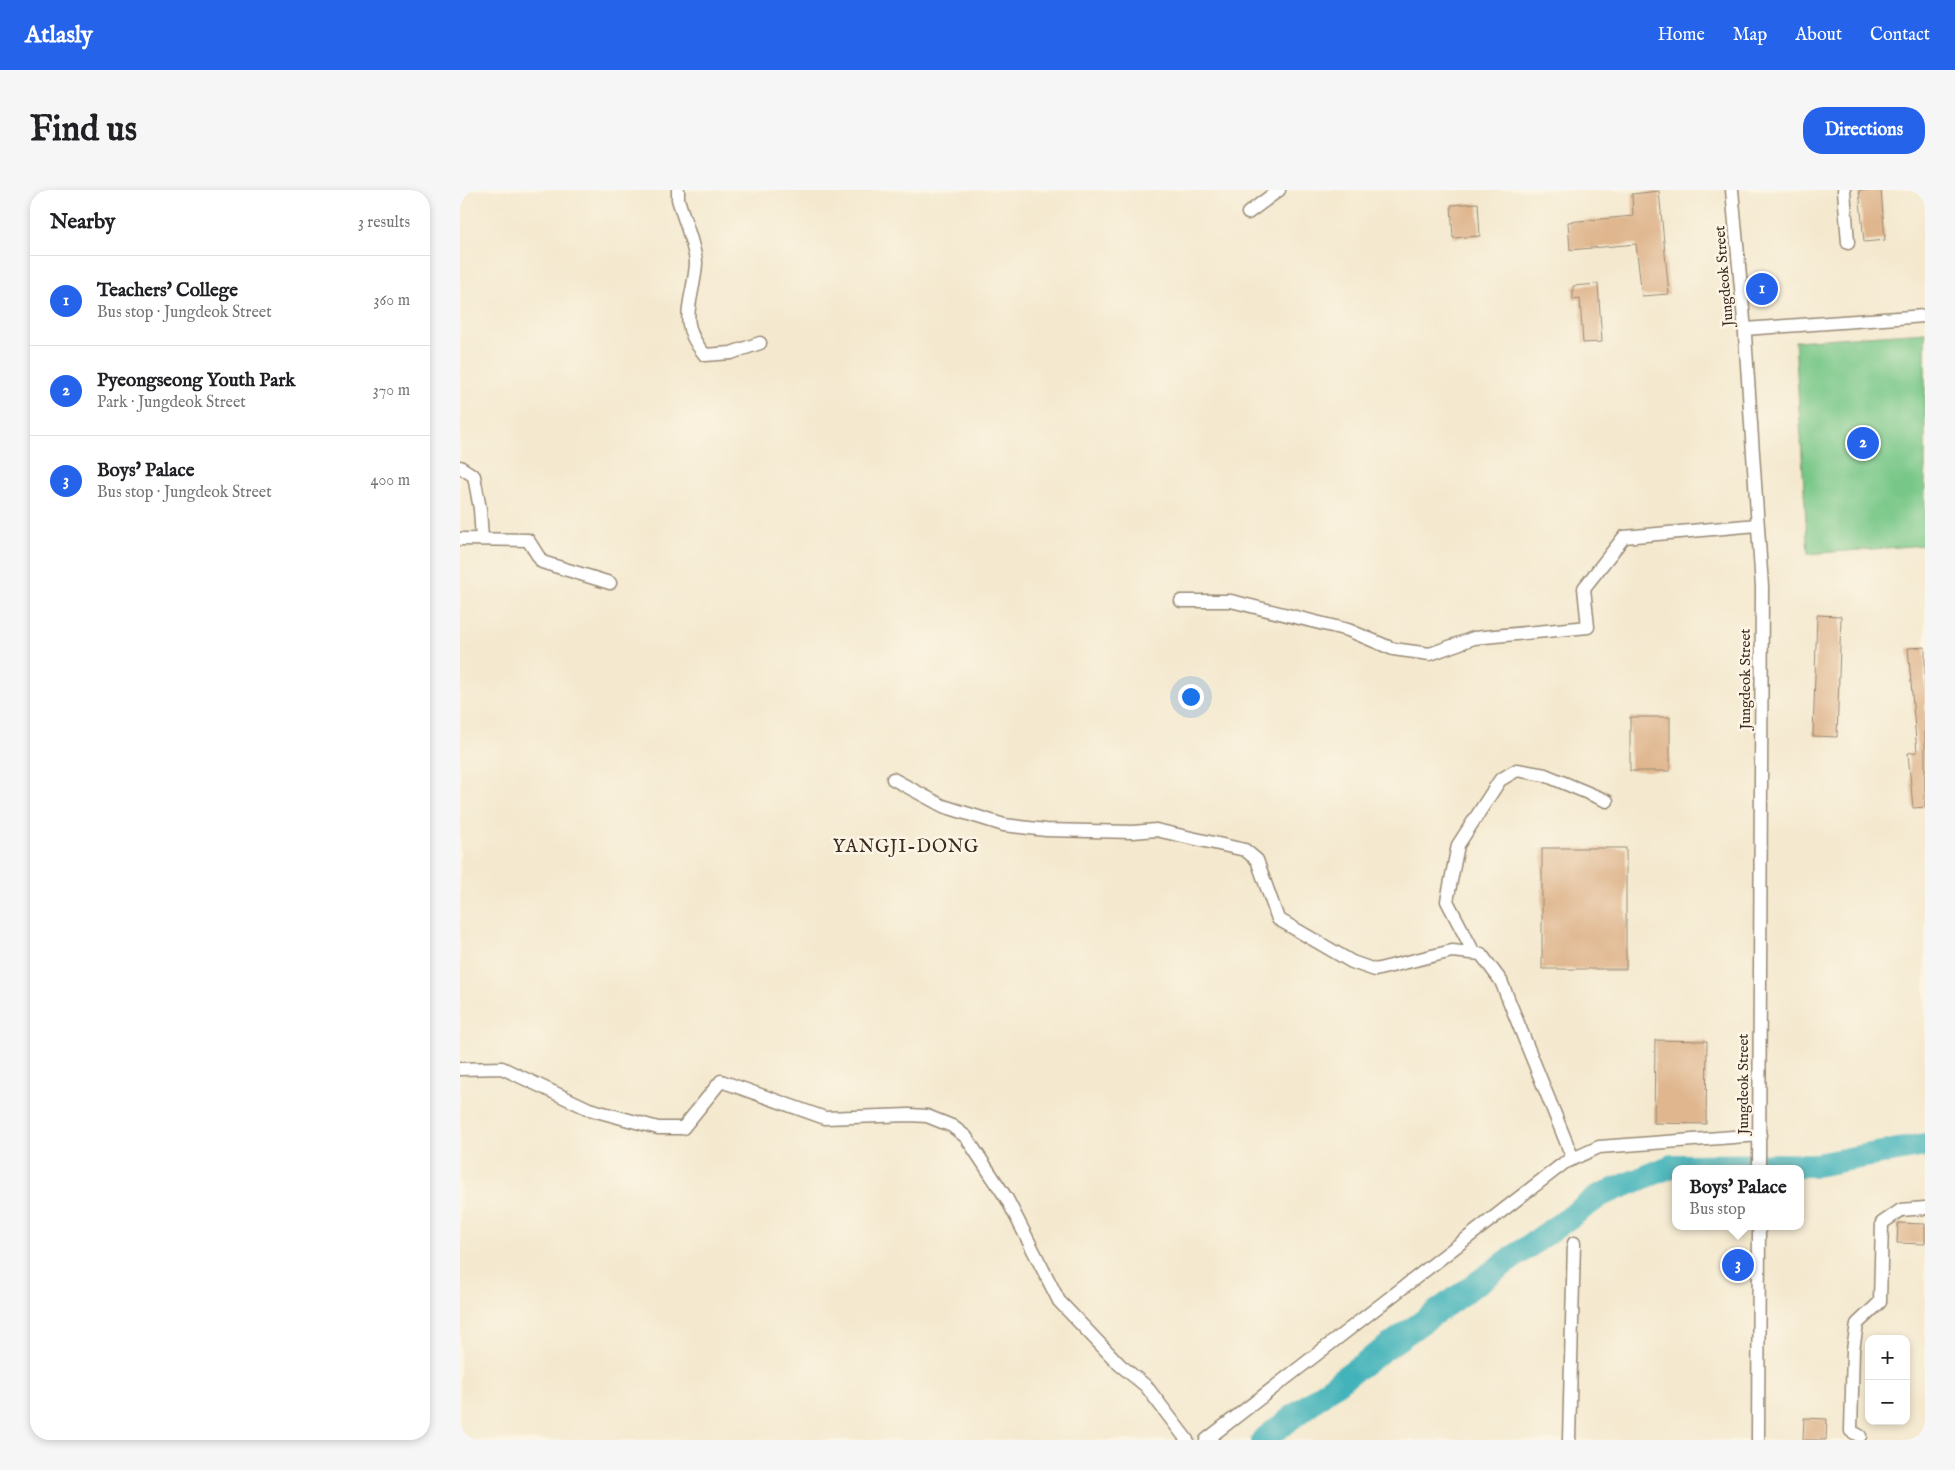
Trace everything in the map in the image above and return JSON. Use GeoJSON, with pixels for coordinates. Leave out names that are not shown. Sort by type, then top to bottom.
{"type":"FeatureCollection","features":[{"type":"Feature","properties":{"kind":"street"},"geometry":{"type":"LineString","coordinates":[[678,190],[678,199],[696,262],[687,314],[693,341],[705,355],[731,353],[760,343]]}},
{"type":"Feature","properties":{"kind":"street"},"geometry":{"type":"LineString","coordinates":[[1248,213],[1279,190]]}},
{"type":"Feature","properties":{"kind":"street","name":"Jungdeok Street"},"geometry":{"type":"LineString","coordinates":[[1732,190],[1745,329],[1762,587],[1759,1165]]}},
{"type":"Feature","properties":{"kind":"street"},"geometry":{"type":"LineString","coordinates":[[1844,190],[1848,243]]}},
{"type":"Feature","properties":{"kind":"street"},"geometry":{"type":"LineString","coordinates":[[1745,329],[1925,316]]}},
{"type":"Feature","properties":{"kind":"street"},"geometry":{"type":"LineString","coordinates":[[460,467],[474,476],[480,509],[482,539]]}},
{"type":"Feature","properties":{"kind":"street"},"geometry":{"type":"LineString","coordinates":[[1181,601],[1231,601],[1348,630],[1393,649],[1430,654],[1474,638],[1588,627],[1584,588],[1624,536],[1757,524]]}},
{"type":"Feature","properties":{"kind":"street"},"geometry":{"type":"LineString","coordinates":[[460,539],[528,540],[542,562],[610,583]]}},
{"type":"Feature","properties":{"kind":"street"},"geometry":{"type":"LineString","coordinates":[[1474,953],[1447,901],[1450,877],[1458,845],[1500,780],[1517,770],[1545,775],[1607,801]]}},
{"type":"Feature","properties":{"kind":"street"},"geometry":{"type":"LineString","coordinates":[[893,778],[943,806],[1004,824],[1046,830],[1133,832],[1156,830],[1245,850],[1257,860],[1278,919],[1352,962],[1375,970],[1452,952],[1481,954],[1501,981],[1573,1159]]}},
{"type":"Feature","properties":{"kind":"street"},"geometry":{"type":"LineString","coordinates":[[460,1069],[502,1068],[589,1109],[658,1128],[683,1128],[721,1081],[825,1118],[926,1116],[952,1126],[966,1137],[1006,1199],[1060,1301],[1120,1365],[1146,1386],[1186,1440]]}},
{"type":"Feature","properties":{"kind":"street"},"geometry":{"type":"LineString","coordinates":[[1206,1440],[1556,1169],[1573,1159],[1599,1148],[1760,1135]]}},
{"type":"Feature","properties":{"kind":"street"},"geometry":{"type":"LineString","coordinates":[[1860,1436],[1851,1432],[1853,1350],[1857,1324],[1880,1302],[1882,1223],[1901,1210],[1925,1208]]}},
{"type":"Feature","properties":{"kind":"street"},"geometry":{"type":"LineString","coordinates":[[1758,1440],[1759,1230]]}},
{"type":"Feature","properties":{"kind":"street"},"geometry":{"type":"LineString","coordinates":[[1569,1440],[1574,1242]]}},
{"type":"Feature","properties":{"kind":"green space"},"geometry":{"type":"Polygon","coordinates":[[[1925,332],[1925,545],[1808,554],[1795,341],[1925,332]]]}},
{"type":"Feature","properties":{"kind":"building"},"geometry":{"type":"Polygon","coordinates":[[[1859,190],[1881,190],[1885,240],[1864,242],[1859,190]]]}},
{"type":"Feature","properties":{"kind":"building"},"geometry":{"type":"Polygon","coordinates":[[[1659,191],[1669,294],[1642,296],[1636,244],[1570,250],[1568,222],[1633,216],[1632,194],[1659,191]]]}},
{"type":"Feature","properties":{"kind":"building"},"geometry":{"type":"Polygon","coordinates":[[[1478,203],[1480,236],[1453,238],[1451,205],[1478,203]]]}},
{"type":"Feature","properties":{"kind":"building"},"geometry":{"type":"Polygon","coordinates":[[[1598,284],[1602,342],[1583,343],[1580,299],[1573,300],[1573,286],[1598,284]]]}},
{"type":"Feature","properties":{"kind":"building"},"geometry":{"type":"Polygon","coordinates":[[[1817,615],[1841,616],[1837,737],[1813,736],[1817,615]]]}},
{"type":"Feature","properties":{"kind":"building"},"geometry":{"type":"Polygon","coordinates":[[[1925,647],[1925,807],[1913,808],[1908,753],[1917,752],[1908,648],[1925,647]]]}},
{"type":"Feature","properties":{"kind":"building"},"geometry":{"type":"Polygon","coordinates":[[[1630,717],[1670,717],[1670,771],[1630,771],[1630,717]]]}},
{"type":"Feature","properties":{"kind":"building"},"geometry":{"type":"Polygon","coordinates":[[[1542,848],[1626,848],[1626,969],[1542,969],[1542,848]]]}},
{"type":"Feature","properties":{"kind":"building"},"geometry":{"type":"Polygon","coordinates":[[[1655,1040],[1707,1041],[1706,1124],[1654,1123],[1655,1040]]]}},
{"type":"Feature","properties":{"kind":"building"},"geometry":{"type":"Polygon","coordinates":[[[1898,1223],[1925,1224],[1925,1244],[1897,1243],[1898,1223]]]}},
{"type":"Feature","properties":{"kind":"building"},"geometry":{"type":"Polygon","coordinates":[[[1804,1418],[1827,1419],[1826,1440],[1803,1440],[1804,1418]]]}},
{"type":"Feature","properties":{"kind":"waterway"},"geometry":{"type":"LineString","coordinates":[[1804,1165],[1816,1165],[1925,1145]]}},
{"type":"Feature","properties":{"kind":"waterway"},"geometry":{"type":"LineString","coordinates":[[1263,1440],[1342,1379],[1601,1195],[1672,1166]]}},
{"type":"Feature","properties":{"kind":"place","name":"Teachers' College"},"geometry":{"type":"Point","coordinates":[1762,289]}},
{"type":"Feature","properties":{"kind":"place","name":"Pyeongseong Youth Park"},"geometry":{"type":"Point","coordinates":[1863,443]}},
{"type":"Feature","properties":{"kind":"place","name":"Boys' Palace"},"geometry":{"type":"Point","coordinates":[1738,1265]}},
{"type":"Feature","properties":{"kind":"district","name":"YANGJI-DONG"},"geometry":{"type":"Point","coordinates":[906,847]}}]}
